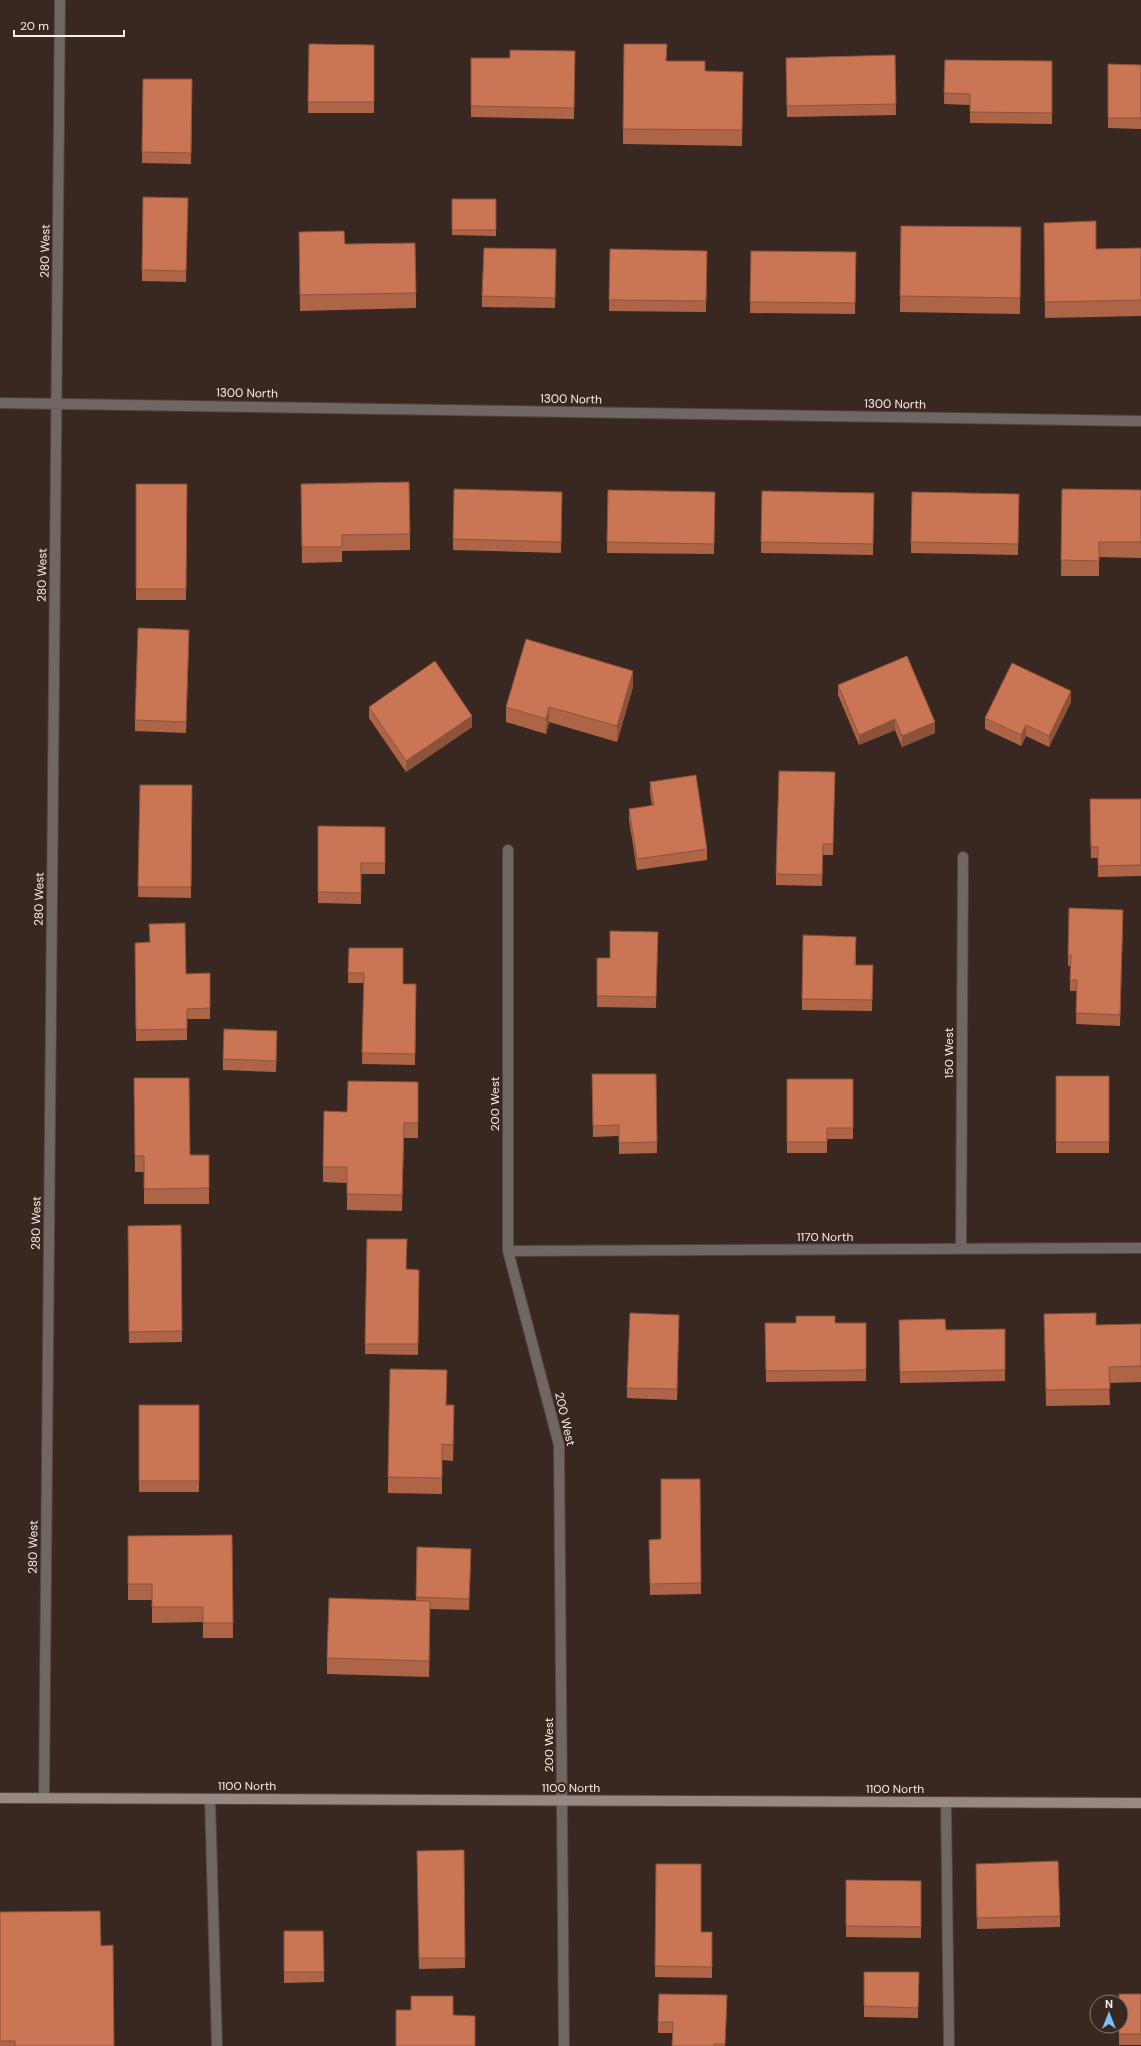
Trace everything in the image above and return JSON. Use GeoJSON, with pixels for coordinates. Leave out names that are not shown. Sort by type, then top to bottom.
{"type":"FeatureCollection","features":[{"type":"Feature","properties":{"kind":"main road","name":"1100 North"},"geometry":{"type":"LineString","coordinates":[[0,1798],[1141,1803]]}},
{"type":"Feature","properties":{"kind":"street","name":"280 West"},"geometry":{"type":"LineString","coordinates":[[44,1798],[60,0]]}},
{"type":"Feature","properties":{"kind":"street","name":"1300 North"},"geometry":{"type":"LineString","coordinates":[[0,403],[1141,421]]}},
{"type":"Feature","properties":{"kind":"street","name":"200 West"},"geometry":{"type":"LineString","coordinates":[[508,850],[508,1251],[559,1445],[564,2046]]}},
{"type":"Feature","properties":{"kind":"street","name":"150 West"},"geometry":{"type":"LineString","coordinates":[[961,1249],[963,856]]}},
{"type":"Feature","properties":{"kind":"street","name":"1170 North"},"geometry":{"type":"LineString","coordinates":[[508,1251],[1141,1248]]}},
{"type":"Feature","properties":{"kind":"street"},"geometry":{"type":"LineString","coordinates":[[210,1799],[217,2046]]}},
{"type":"Feature","properties":{"kind":"street"},"geometry":{"type":"LineString","coordinates":[[946,1802],[949,2046]]}},
{"type":"Feature","properties":{"kind":"building"},"geometry":{"type":"Polygon","coordinates":[[[309,44],[374,45],[374,102],[308,102],[309,44]]]}},
{"type":"Feature","properties":{"kind":"building"},"geometry":{"type":"Polygon","coordinates":[[[624,44],[667,44],[666,61],[705,61],[705,71],[743,72],[742,130],[623,129],[624,44]]]}},
{"type":"Feature","properties":{"kind":"building"},"geometry":{"type":"Polygon","coordinates":[[[510,50],[575,51],[574,108],[471,106],[471,58],[510,58],[510,50]]]}},
{"type":"Feature","properties":{"kind":"building"},"geometry":{"type":"Polygon","coordinates":[[[895,55],[896,104],[787,106],[786,58],[895,55]]]}},
{"type":"Feature","properties":{"kind":"building"},"geometry":{"type":"Polygon","coordinates":[[[945,60],[1052,61],[1052,113],[970,112],[970,94],[944,93],[945,60]]]}},
{"type":"Feature","properties":{"kind":"building"},"geometry":{"type":"Polygon","coordinates":[[[1108,64],[1141,65],[1141,118],[1108,118],[1108,64]]]}},
{"type":"Feature","properties":{"kind":"building"},"geometry":{"type":"Polygon","coordinates":[[[143,79],[192,79],[191,153],[142,152],[143,79]]]}},
{"type":"Feature","properties":{"kind":"building"},"geometry":{"type":"Polygon","coordinates":[[[143,197],[188,198],[186,271],[142,270],[143,197]]]}},
{"type":"Feature","properties":{"kind":"building"},"geometry":{"type":"Polygon","coordinates":[[[452,199],[496,199],[496,230],[452,230],[452,199]]]}},
{"type":"Feature","properties":{"kind":"building"},"geometry":{"type":"Polygon","coordinates":[[[1096,221],[1096,249],[1141,248],[1141,300],[1045,302],[1044,223],[1096,221]]]}},
{"type":"Feature","properties":{"kind":"building"},"geometry":{"type":"Polygon","coordinates":[[[901,226],[1021,227],[1020,298],[900,296],[901,226]]]}},
{"type":"Feature","properties":{"kind":"building"},"geometry":{"type":"Polygon","coordinates":[[[344,231],[345,244],[415,243],[416,293],[300,295],[299,232],[344,231]]]}},
{"type":"Feature","properties":{"kind":"building"},"geometry":{"type":"Polygon","coordinates":[[[484,248],[556,249],[555,298],[482,296],[484,248]]]}},
{"type":"Feature","properties":{"kind":"building"},"geometry":{"type":"Polygon","coordinates":[[[610,249],[707,251],[706,301],[609,300],[610,249]]]}},
{"type":"Feature","properties":{"kind":"building"},"geometry":{"type":"Polygon","coordinates":[[[751,251],[856,252],[855,303],[750,302],[751,251]]]}},
{"type":"Feature","properties":{"kind":"building"},"geometry":{"type":"Polygon","coordinates":[[[409,482],[410,534],[342,535],[342,547],[302,547],[301,484],[409,482]]]}},
{"type":"Feature","properties":{"kind":"building"},"geometry":{"type":"Polygon","coordinates":[[[136,484],[187,484],[186,589],[136,589],[136,484]]]}},
{"type":"Feature","properties":{"kind":"building"},"geometry":{"type":"Polygon","coordinates":[[[454,489],[562,492],[561,542],[453,539],[454,489]]]}},
{"type":"Feature","properties":{"kind":"building"},"geometry":{"type":"Polygon","coordinates":[[[1062,489],[1141,490],[1141,542],[1099,542],[1099,561],[1061,560],[1062,489]]]}},
{"type":"Feature","properties":{"kind":"building"},"geometry":{"type":"Polygon","coordinates":[[[608,490],[715,492],[714,544],[607,542],[608,490]]]}},
{"type":"Feature","properties":{"kind":"building"},"geometry":{"type":"Polygon","coordinates":[[[762,491],[874,493],[873,544],[761,542],[762,491]]]}},
{"type":"Feature","properties":{"kind":"building"},"geometry":{"type":"Polygon","coordinates":[[[912,492],[1019,494],[1018,544],[911,542],[912,492]]]}},
{"type":"Feature","properties":{"kind":"building"},"geometry":{"type":"Polygon","coordinates":[[[138,628],[189,630],[186,722],[135,720],[138,628]]]}},
{"type":"Feature","properties":{"kind":"building"},"geometry":{"type":"Polygon","coordinates":[[[526,639],[633,671],[617,726],[549,707],[546,719],[506,707],[526,639]]]}},
{"type":"Feature","properties":{"kind":"building"},"geometry":{"type":"Polygon","coordinates":[[[907,656],[935,722],[902,736],[895,719],[859,735],[838,685],[907,656]]]}},
{"type":"Feature","properties":{"kind":"building"},"geometry":{"type":"Polygon","coordinates":[[[435,661],[472,716],[406,761],[369,707],[435,661]]]}},
{"type":"Feature","properties":{"kind":"building"},"geometry":{"type":"Polygon","coordinates":[[[1012,663],[1071,691],[1049,736],[1026,725],[1021,735],[985,718],[1012,663]]]}},
{"type":"Feature","properties":{"kind":"building"},"geometry":{"type":"Polygon","coordinates":[[[779,771],[835,772],[833,844],[823,844],[822,875],[776,874],[779,771]]]}},
{"type":"Feature","properties":{"kind":"building"},"geometry":{"type":"Polygon","coordinates":[[[696,775],[707,849],[637,859],[629,809],[654,805],[650,782],[696,775]]]}},
{"type":"Feature","properties":{"kind":"building"},"geometry":{"type":"Polygon","coordinates":[[[140,785],[192,785],[191,887],[138,887],[140,785]]]}},
{"type":"Feature","properties":{"kind":"building"},"geometry":{"type":"Polygon","coordinates":[[[1090,799],[1141,799],[1141,865],[1098,866],[1098,847],[1091,847],[1090,799]]]}},
{"type":"Feature","properties":{"kind":"building"},"geometry":{"type":"Polygon","coordinates":[[[318,826],[385,827],[385,863],[361,863],[361,893],[318,892],[318,826]]]}},
{"type":"Feature","properties":{"kind":"building"},"geometry":{"type":"Polygon","coordinates":[[[1069,908],[1123,910],[1120,1015],[1076,1013],[1077,980],[1070,980],[1071,955],[1068,955],[1069,908]]]}},
{"type":"Feature","properties":{"kind":"building"},"geometry":{"type":"Polygon","coordinates":[[[185,923],[186,974],[210,973],[210,1008],[187,1009],[187,1029],[136,1030],[135,943],[150,942],[149,924],[185,923]]]}},
{"type":"Feature","properties":{"kind":"building"},"geometry":{"type":"Polygon","coordinates":[[[610,931],[658,932],[656,997],[597,996],[597,958],[610,958],[610,931]]]}},
{"type":"Feature","properties":{"kind":"building"},"geometry":{"type":"Polygon","coordinates":[[[803,935],[856,937],[855,965],[873,965],[872,1000],[802,999],[803,935]]]}},
{"type":"Feature","properties":{"kind":"building"},"geometry":{"type":"Polygon","coordinates":[[[349,948],[403,948],[403,984],[416,984],[415,1054],[362,1053],[364,973],[348,973],[349,948]]]}},
{"type":"Feature","properties":{"kind":"building"},"geometry":{"type":"Polygon","coordinates":[[[224,1029],[277,1031],[276,1061],[223,1059],[224,1029]]]}},
{"type":"Feature","properties":{"kind":"building"},"geometry":{"type":"Polygon","coordinates":[[[592,1074],[656,1074],[657,1142],[619,1143],[619,1125],[593,1126],[592,1074]]]}},
{"type":"Feature","properties":{"kind":"building"},"geometry":{"type":"Polygon","coordinates":[[[1056,1076],[1109,1076],[1109,1142],[1056,1142],[1056,1076]]]}},
{"type":"Feature","properties":{"kind":"building"},"geometry":{"type":"Polygon","coordinates":[[[134,1078],[189,1078],[190,1155],[209,1155],[209,1188],[144,1189],[144,1156],[135,1156],[134,1078]]]}},
{"type":"Feature","properties":{"kind":"building"},"geometry":{"type":"Polygon","coordinates":[[[787,1079],[853,1079],[853,1128],[827,1128],[827,1142],[787,1142],[787,1079]]]}},
{"type":"Feature","properties":{"kind":"building"},"geometry":{"type":"Polygon","coordinates":[[[348,1081],[418,1082],[418,1123],[404,1123],[402,1195],[347,1194],[347,1167],[323,1167],[324,1111],[347,1112],[348,1081]]]}},
{"type":"Feature","properties":{"kind":"building"},"geometry":{"type":"Polygon","coordinates":[[[181,1225],[182,1331],[129,1332],[128,1226],[181,1225]]]}},
{"type":"Feature","properties":{"kind":"building"},"geometry":{"type":"Polygon","coordinates":[[[367,1239],[407,1239],[406,1269],[419,1270],[418,1344],[365,1344],[367,1239]]]}},
{"type":"Feature","properties":{"kind":"building"},"geometry":{"type":"Polygon","coordinates":[[[630,1313],[679,1315],[677,1389],[627,1388],[630,1313]]]}},
{"type":"Feature","properties":{"kind":"building"},"geometry":{"type":"Polygon","coordinates":[[[1096,1313],[1096,1325],[1141,1324],[1141,1366],[1109,1367],[1110,1389],[1046,1390],[1044,1314],[1096,1313]]]}},
{"type":"Feature","properties":{"kind":"building"},"geometry":{"type":"Polygon","coordinates":[[[796,1316],[835,1316],[835,1323],[866,1323],[866,1370],[766,1371],[765,1323],[796,1323],[796,1316]]]}},
{"type":"Feature","properties":{"kind":"building"},"geometry":{"type":"Polygon","coordinates":[[[945,1319],[946,1330],[1005,1329],[1005,1370],[900,1372],[899,1320],[945,1319]]]}},
{"type":"Feature","properties":{"kind":"building"},"geometry":{"type":"Polygon","coordinates":[[[390,1369],[447,1370],[446,1405],[454,1405],[453,1445],[442,1444],[442,1478],[388,1477],[390,1369]]]}},
{"type":"Feature","properties":{"kind":"building"},"geometry":{"type":"Polygon","coordinates":[[[139,1405],[199,1405],[199,1481],[139,1481],[139,1405]]]}},
{"type":"Feature","properties":{"kind":"building"},"geometry":{"type":"Polygon","coordinates":[[[661,1479],[700,1479],[701,1583],[650,1584],[649,1540],[661,1539],[661,1479]]]}},
{"type":"Feature","properties":{"kind":"building"},"geometry":{"type":"Polygon","coordinates":[[[232,1535],[233,1623],[203,1623],[203,1607],[152,1607],[152,1584],[128,1584],[128,1536],[232,1535]]]}},
{"type":"Feature","properties":{"kind":"building"},"geometry":{"type":"Polygon","coordinates":[[[417,1547],[471,1549],[469,1599],[416,1597],[417,1547]]]}},
{"type":"Feature","properties":{"kind":"building"},"geometry":{"type":"Polygon","coordinates":[[[329,1598],[430,1601],[429,1661],[327,1658],[329,1598]]]}},
{"type":"Feature","properties":{"kind":"building"},"geometry":{"type":"Polygon","coordinates":[[[464,1850],[465,1958],[419,1958],[417,1851],[464,1850]]]}},
{"type":"Feature","properties":{"kind":"building"},"geometry":{"type":"Polygon","coordinates":[[[1058,1861],[1060,1916],[977,1918],[976,1864],[1058,1861]]]}},
{"type":"Feature","properties":{"kind":"building"},"geometry":{"type":"Polygon","coordinates":[[[656,1864],[701,1864],[701,1932],[712,1932],[712,1967],[655,1966],[656,1864]]]}},
{"type":"Feature","properties":{"kind":"building"},"geometry":{"type":"Polygon","coordinates":[[[846,1880],[921,1881],[921,1927],[846,1926],[846,1880]]]}},
{"type":"Feature","properties":{"kind":"building"},"geometry":{"type":"Polygon","coordinates":[[[100,1911],[101,1946],[113,1945],[114,2046],[15,2046],[15,2041],[0,2041],[0,1912],[100,1911]]]}},
{"type":"Feature","properties":{"kind":"building"},"geometry":{"type":"Polygon","coordinates":[[[284,1931],[323,1931],[324,1972],[284,1972],[284,1931]]]}},
{"type":"Feature","properties":{"kind":"building"},"geometry":{"type":"Polygon","coordinates":[[[864,1972],[919,1972],[918,2008],[864,2006],[864,1972]]]}},
{"type":"Feature","properties":{"kind":"building"},"geometry":{"type":"Polygon","coordinates":[[[659,1994],[727,1995],[725,2044],[714,2044],[714,2046],[672,2046],[673,2022],[658,2022],[659,1994]]]}},
{"type":"Feature","properties":{"kind":"building"},"geometry":{"type":"Polygon","coordinates":[[[1129,1994],[1141,1994],[1141,2034],[1129,2034],[1129,1994]]]}},
{"type":"Feature","properties":{"kind":"building"},"geometry":{"type":"Polygon","coordinates":[[[411,1996],[453,1996],[453,2015],[475,2016],[475,2046],[396,2046],[396,2010],[411,2010],[411,1996]]]}}]}
